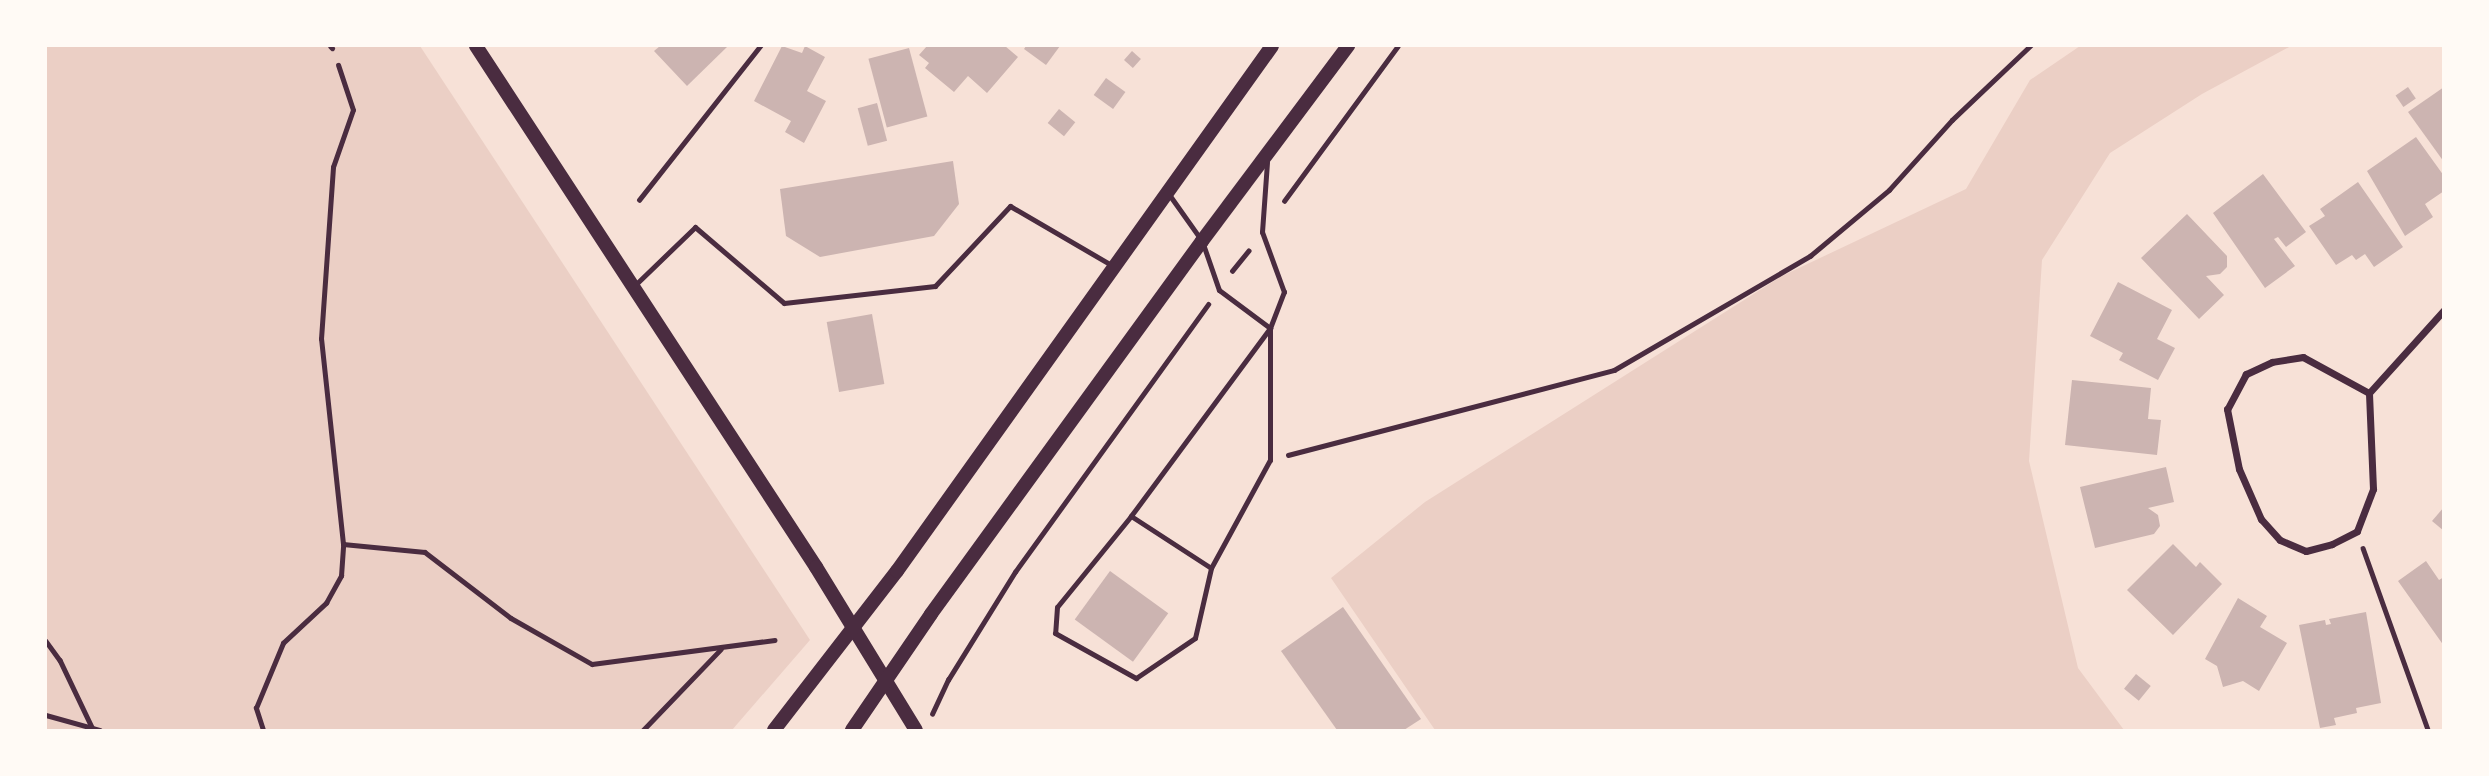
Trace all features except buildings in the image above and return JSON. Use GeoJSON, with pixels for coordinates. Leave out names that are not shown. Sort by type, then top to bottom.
{"type":"FeatureCollection","features":[{"type":"Feature","properties":{"kind":"main road"},"geometry":{"type":"LineString","coordinates":[[476,46],[853,626],[916,730]]}},
{"type":"Feature","properties":{"kind":"main road"},"geometry":{"type":"LineString","coordinates":[[774,730],[897,571],[1272,46]]}},
{"type":"Feature","properties":{"kind":"main road"},"geometry":{"type":"LineString","coordinates":[[852,730],[931,614],[1202,241],[1348,46]]}},
{"type":"Feature","properties":{"kind":"street"},"geometry":{"type":"LineString","coordinates":[[2369,393],[2303,357],[2272,362],[2246,374],[2227,409],[2239,469],[2261,519],[2280,540],[2306,551],[2332,544],[2357,531],[2373,489],[2369,393],[2444,310]]}},
{"type":"Feature","properties":{"kind":"lane"},"geometry":{"type":"LineString","coordinates":[[1268,155],[1262,232],[1284,292],[1270,328],[1131,516],[1057,607],[1055,633],[1136,678],[1195,638],[1211,568],[1270,460],[1270,328]]}},
{"type":"Feature","properties":{"kind":"lane"},"geometry":{"type":"LineString","coordinates":[[1168,193],[1202,241],[1219,290],[1270,328]]}},
{"type":"Feature","properties":{"kind":"lane"},"geometry":{"type":"LineString","coordinates":[[634,286],[695,227],[784,303],[935,286],[1010,206],[1113,267]]}},
{"type":"Feature","properties":{"kind":"lane"},"geometry":{"type":"LineString","coordinates":[[1131,516],[1211,568]]}},
{"type":"Feature","properties":{"kind":"path"},"geometry":{"type":"LineString","coordinates":[[639,200],[760,46]]}},
{"type":"Feature","properties":{"kind":"path"},"geometry":{"type":"LineString","coordinates":[[1280,207],[1398,46]]}},
{"type":"Feature","properties":{"kind":"path"},"geometry":{"type":"LineString","coordinates":[[1270,460],[1614,370],[1810,256],[1889,190],[1952,120],[2030,46]]}},
{"type":"Feature","properties":{"kind":"path"},"geometry":{"type":"LineString","coordinates":[[263,730],[256,708],[283,643],[326,603],[341,576],[343,544],[321,339],[333,167],[353,110],[331,47]]}},
{"type":"Feature","properties":{"kind":"path"},"geometry":{"type":"LineString","coordinates":[[1236,267],[1253,244]]}},
{"type":"Feature","properties":{"kind":"path"},"geometry":{"type":"LineString","coordinates":[[929,720],[948,680],[1015,572],[1203,311]]}},
{"type":"Feature","properties":{"kind":"path"},"geometry":{"type":"LineString","coordinates":[[2357,531],[2428,730]]}},
{"type":"Feature","properties":{"kind":"path"},"geometry":{"type":"LineString","coordinates":[[343,544],[425,552],[511,618],[592,664],[722,649],[774,640]]}},
{"type":"Feature","properties":{"kind":"path"},"geometry":{"type":"LineString","coordinates":[[46,641],[60,660],[93,727]]}},
{"type":"Feature","properties":{"kind":"path"},"geometry":{"type":"LineString","coordinates":[[643,730],[722,649]]}},
{"type":"Feature","properties":{"kind":"path"},"geometry":{"type":"LineString","coordinates":[[46,715],[100,730]]}},
{"type":"Feature","properties":{"kind":"shaded area"},"geometry":{"type":"Polygon","coordinates":[[[46,46],[420,46],[810,640],[732,730],[46,730],[46,46]]]}},
{"type":"Feature","properties":{"kind":"shaded area"},"geometry":{"type":"Polygon","coordinates":[[[2080,46],[2291,46],[2202,94],[2110,153],[2042,260],[2029,461],[2078,668],[2124,730],[1435,730],[1331,578],[1425,502],[1782,276],[1966,189],[2030,80],[2080,46]]]}}]}
